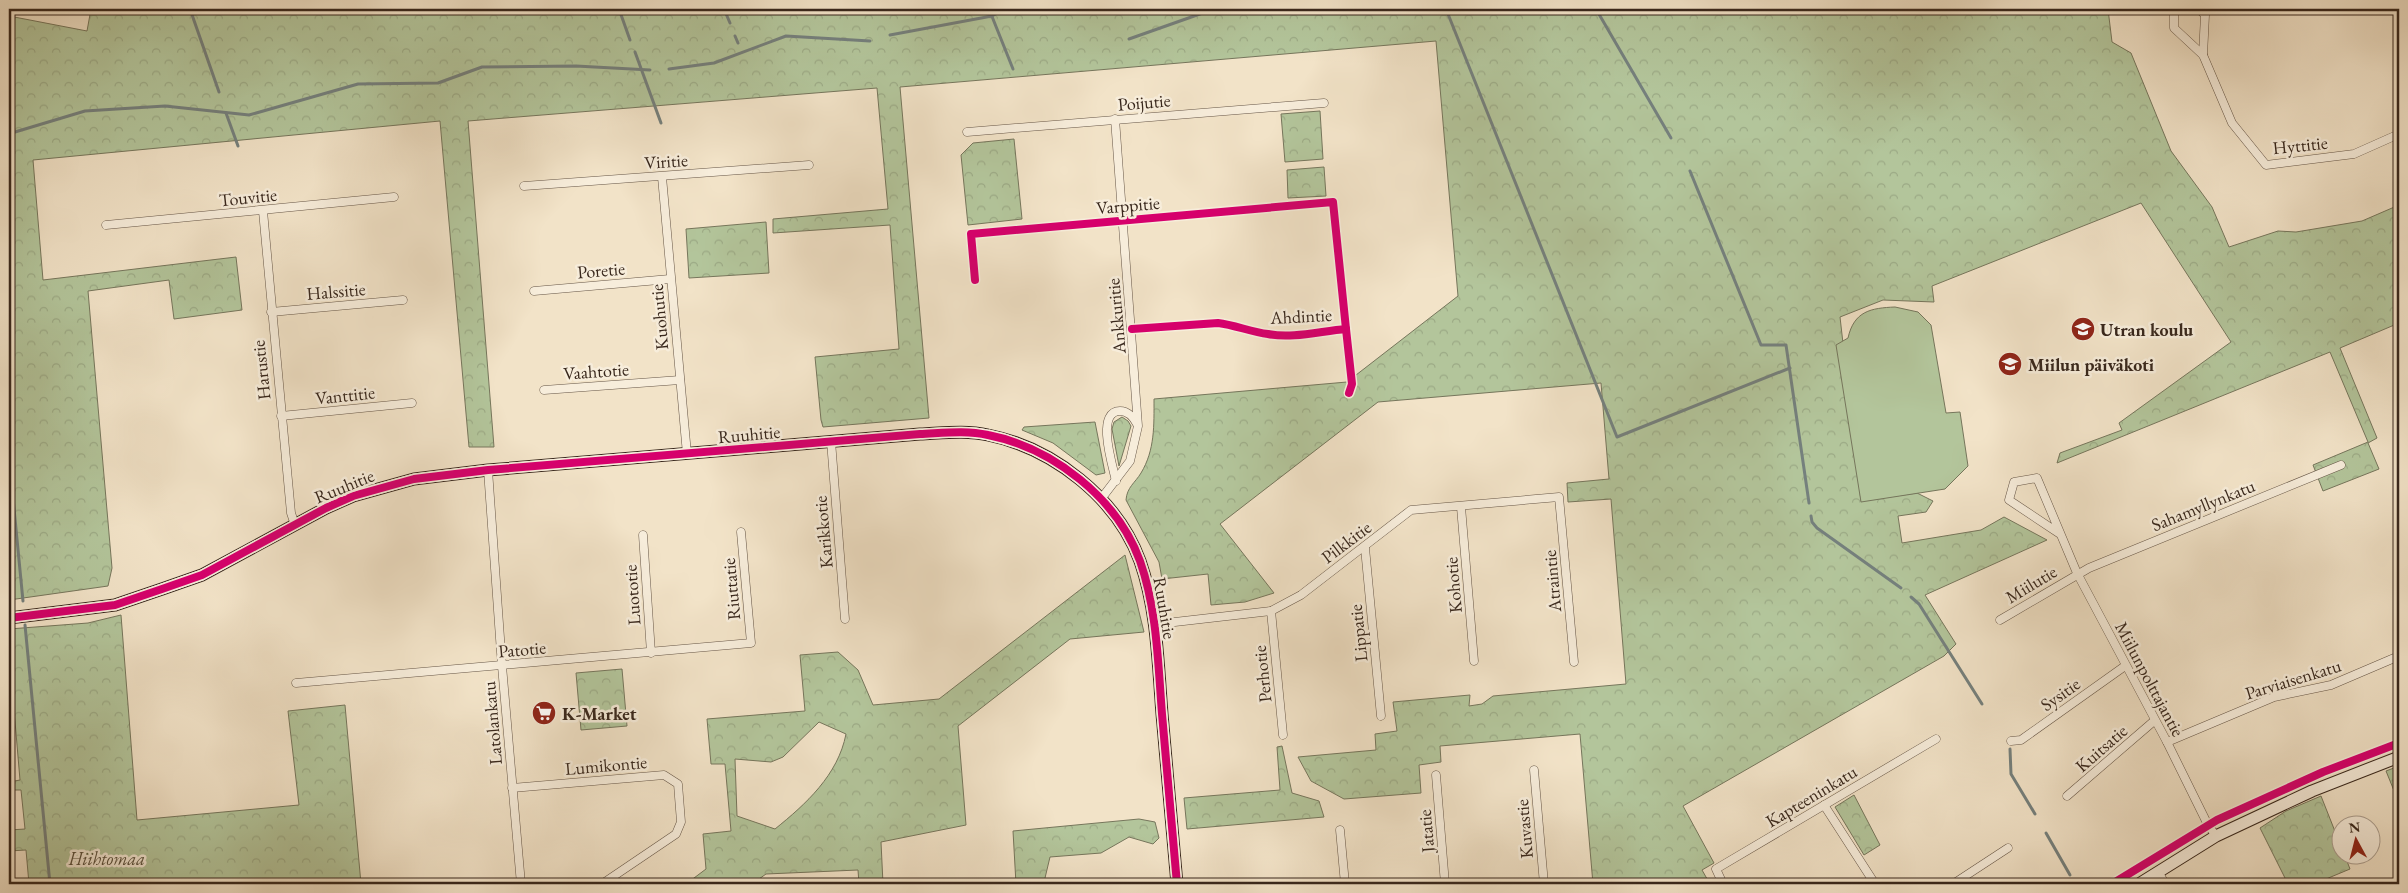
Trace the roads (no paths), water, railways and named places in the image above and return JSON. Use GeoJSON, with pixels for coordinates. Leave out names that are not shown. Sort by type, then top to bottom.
{"type":"FeatureCollection","features":[{"type":"Feature","properties":{"kind":"street","name":"Hyttitie"},"geometry":{"type":"LineString","coordinates":[[2174,9],[2174,28],[2204,55]]}},
{"type":"Feature","properties":{"kind":"street","name":"Hyttitie"},"geometry":{"type":"LineString","coordinates":[[2199,9],[2205,15],[2204,55],[2232,123],[2266,165],[2354,154],[2399,134]]}},
{"type":"Feature","properties":{"kind":"street","name":"Poijutie"},"geometry":{"type":"LineString","coordinates":[[967,132],[1324,102]]}},
{"type":"Feature","properties":{"kind":"street","name":"Ankkuritie"},"geometry":{"type":"LineString","coordinates":[[1101,499],[1130,461],[1138,426],[1115,119]]}},
{"type":"Feature","properties":{"kind":"street","name":"Viritie"},"geometry":{"type":"LineString","coordinates":[[524,186],[809,165]]}},
{"type":"Feature","properties":{"kind":"street","name":"Kuohutie"},"geometry":{"type":"LineString","coordinates":[[662,177],[687,454]]}},
{"type":"Feature","properties":{"kind":"street","name":"Touvitie"},"geometry":{"type":"LineString","coordinates":[[106,225],[394,197]]}},
{"type":"Feature","properties":{"kind":"street","name":"Varppitie"},"geometry":{"type":"LineString","coordinates":[[975,280],[971,234],[1333,202]]}},
{"type":"Feature","properties":{"kind":"street","name":"Ahdintie"},"geometry":{"type":"LineString","coordinates":[[1132,329],[1218,323],[1281,335],[1346,329],[1333,202]]}},
{"type":"Feature","properties":{"kind":"street","name":"Harustie"},"geometry":{"type":"LineString","coordinates":[[263,211],[281,416],[291,513],[295,525]]}},
{"type":"Feature","properties":{"kind":"street","name":"Poretie"},"geometry":{"type":"LineString","coordinates":[[534,291],[670,279]]}},
{"type":"Feature","properties":{"kind":"street","name":"Halssitie"},"geometry":{"type":"LineString","coordinates":[[271,312],[403,300]]}},
{"type":"Feature","properties":{"kind":"street","name":"Vaahtotie"},"geometry":{"type":"LineString","coordinates":[[544,390],[680,380]]}},
{"type":"Feature","properties":{"kind":"street","name":"Vanttitie"},"geometry":{"type":"LineString","coordinates":[[281,416],[412,403]]}},
{"type":"Feature","properties":{"kind":"street"},"geometry":{"type":"LineString","coordinates":[[1116,481],[1107,440],[1107,420],[1112,413],[1120,410],[1134,418],[1138,426]]}},
{"type":"Feature","properties":{"kind":"street","name":"Ruuhitie"},"geometry":{"type":"LineString","coordinates":[[9,618],[124,602],[202,575],[354,496],[387,485],[444,474],[831,441],[960,432],[987,434],[1014,442],[1059,464],[1082,480],[1117,517],[1140,560],[1155,627],[1177,884]]}},
{"type":"Feature","properties":{"kind":"street","name":"Karikkotie"},"geometry":{"type":"LineString","coordinates":[[831,441],[846,619]]}},
{"type":"Feature","properties":{"kind":"street","name":"Sahamyllynkatu"},"geometry":{"type":"LineString","coordinates":[[2077,573],[2342,465]]}},
{"type":"Feature","properties":{"kind":"street","name":"Latolankatu"},"geometry":{"type":"LineString","coordinates":[[488,470],[502,666],[521,884]]}},
{"type":"Feature","properties":{"kind":"street","name":"Miilunpolttajantie"},"geometry":{"type":"LineString","coordinates":[[2060,534],[2008,500],[2014,482],[2037,478],[2077,573],[2154,721],[2167,742],[2208,825],[2216,836]]}},
{"type":"Feature","properties":{"kind":"street","name":"Pilkkitie"},"geometry":{"type":"LineString","coordinates":[[1155,627],[1166,623],[1271,610],[1301,595],[1365,548],[1411,510],[1559,497]]}},
{"type":"Feature","properties":{"kind":"street","name":"Atraintie"},"geometry":{"type":"LineString","coordinates":[[1559,497],[1574,662]]}},
{"type":"Feature","properties":{"kind":"street","name":"Kohotie"},"geometry":{"type":"LineString","coordinates":[[1461,507],[1474,661]]}},
{"type":"Feature","properties":{"kind":"street","name":"Riuttatie"},"geometry":{"type":"LineString","coordinates":[[741,532],[751,644]]}},
{"type":"Feature","properties":{"kind":"street","name":"Luototie"},"geometry":{"type":"LineString","coordinates":[[643,535],[651,653]]}},
{"type":"Feature","properties":{"kind":"street","name":"Lippatie"},"geometry":{"type":"LineString","coordinates":[[1365,548],[1381,716]]}},
{"type":"Feature","properties":{"kind":"street","name":"Miilutie"},"geometry":{"type":"LineString","coordinates":[[2000,620],[2077,573]]}},
{"type":"Feature","properties":{"kind":"street","name":"Perhotie"},"geometry":{"type":"LineString","coordinates":[[1271,610],[1283,734]]}},
{"type":"Feature","properties":{"kind":"street","name":"Patotie"},"geometry":{"type":"LineString","coordinates":[[296,683],[751,644]]}},
{"type":"Feature","properties":{"kind":"street","name":"Parviaisenkatu"},"geometry":{"type":"LineString","coordinates":[[2167,742],[2274,697],[2331,685],[2399,656]]}},
{"type":"Feature","properties":{"kind":"street","name":"Sysitie"},"geometry":{"type":"LineString","coordinates":[[2011,741],[2021,740],[2125,666]]}},
{"type":"Feature","properties":{"kind":"street","name":"Kuitsatie"},"geometry":{"type":"LineString","coordinates":[[2067,796],[2154,721]]}},
{"type":"Feature","properties":{"kind":"street","name":"Kapteeninkatu"},"geometry":{"type":"LineString","coordinates":[[1723,884],[1716,870],[1936,739]]}},
{"type":"Feature","properties":{"kind":"street"},"geometry":{"type":"LineString","coordinates":[[2138,884],[2159,873],[2216,836],[2312,791],[2399,757]]}},
{"type":"Feature","properties":{"kind":"street","name":"Kuvastie"},"geometry":{"type":"LineString","coordinates":[[1534,770],[1544,884]]}},
{"type":"Feature","properties":{"kind":"street","name":"Lumikontie"},"geometry":{"type":"LineString","coordinates":[[512,788],[664,774],[678,784],[681,822],[676,834],[602,884]]}},
{"type":"Feature","properties":{"kind":"street","name":"Jatatie"},"geometry":{"type":"LineString","coordinates":[[1436,775],[1445,884]]}},
{"type":"Feature","properties":{"kind":"street"},"geometry":{"type":"LineString","coordinates":[[1824,805],[1875,884]]}},
{"type":"Feature","properties":{"kind":"street"},"geometry":{"type":"LineString","coordinates":[[1340,830],[1345,884]]}},
{"type":"Feature","properties":{"kind":"street"},"geometry":{"type":"LineString","coordinates":[[1958,883],[2008,848]]}},
{"type":"Feature","properties":{"kind":"street"},"geometry":{"type":"LineString","coordinates":[[2159,873],[2165,884]]}},
{"type":"Feature","properties":{"kind":"waterway"},"geometry":{"type":"LineString","coordinates":[[190,9],[219,92]]}},
{"type":"Feature","properties":{"kind":"waterway"},"geometry":{"type":"LineString","coordinates":[[619,9],[630,40]]}},
{"type":"Feature","properties":{"kind":"waterway"},"geometry":{"type":"LineString","coordinates":[[724,9],[730,23]]}},
{"type":"Feature","properties":{"kind":"waterway"},"geometry":{"type":"LineString","coordinates":[[989,9],[1013,69]]}},
{"type":"Feature","properties":{"kind":"waterway"},"geometry":{"type":"LineString","coordinates":[[890,35],[992,16],[1004,9]]}},
{"type":"Feature","properties":{"kind":"waterway"},"geometry":{"type":"LineString","coordinates":[[1129,39],[1214,9]]}},
{"type":"Feature","properties":{"kind":"waterway"},"geometry":{"type":"LineString","coordinates":[[1446,9],[1617,437],[1790,368]]}},
{"type":"Feature","properties":{"kind":"waterway"},"geometry":{"type":"LineString","coordinates":[[1596,9],[1671,138]]}},
{"type":"Feature","properties":{"kind":"waterway"},"geometry":{"type":"LineString","coordinates":[[735,36],[738,43]]}},
{"type":"Feature","properties":{"kind":"waterway"},"geometry":{"type":"LineString","coordinates":[[669,69],[714,63],[786,36],[870,41]]}},
{"type":"Feature","properties":{"kind":"waterway"},"geometry":{"type":"LineString","coordinates":[[635,52],[661,123]]}},
{"type":"Feature","properties":{"kind":"waterway"},"geometry":{"type":"LineString","coordinates":[[15,132],[85,111],[165,106],[249,115],[358,84],[438,83],[482,67],[576,66],[650,70]]}},
{"type":"Feature","properties":{"kind":"waterway"},"geometry":{"type":"LineString","coordinates":[[226,113],[238,146]]}},
{"type":"Feature","properties":{"kind":"waterway"},"geometry":{"type":"LineString","coordinates":[[1690,171],[1761,345],[1786,345],[1809,503]]}},
{"type":"Feature","properties":{"kind":"waterway"},"geometry":{"type":"LineString","coordinates":[[9,457],[23,601]]}},
{"type":"Feature","properties":{"kind":"waterway"},"geometry":{"type":"LineString","coordinates":[[1811,516],[1812,522],[1817,528],[1901,588]]}},
{"type":"Feature","properties":{"kind":"waterway"},"geometry":{"type":"LineString","coordinates":[[1911,597],[1919,604],[1982,704]]}},
{"type":"Feature","properties":{"kind":"waterway"},"geometry":{"type":"LineString","coordinates":[[25,625],[50,884]]}},
{"type":"Feature","properties":{"kind":"waterway"},"geometry":{"type":"LineString","coordinates":[[2010,749],[2011,774],[2035,814]]}},
{"type":"Feature","properties":{"kind":"waterway"},"geometry":{"type":"LineString","coordinates":[[2046,833],[2070,875]]}},
{"type":"Feature","properties":{"kind":"place","name":"Utran koulu"},"geometry":{"type":"Point","coordinates":[2083,329]}},
{"type":"Feature","properties":{"kind":"place","name":"Miilun päiväkoti"},"geometry":{"type":"Point","coordinates":[2010,364]}},
{"type":"Feature","properties":{"kind":"place","name":"K-Market"},"geometry":{"type":"Point","coordinates":[544,713]}},
{"type":"Feature","properties":{"kind":"park label","name":"Hiihtomaa"},"geometry":{"type":"Point","coordinates":[107,858]}}]}
